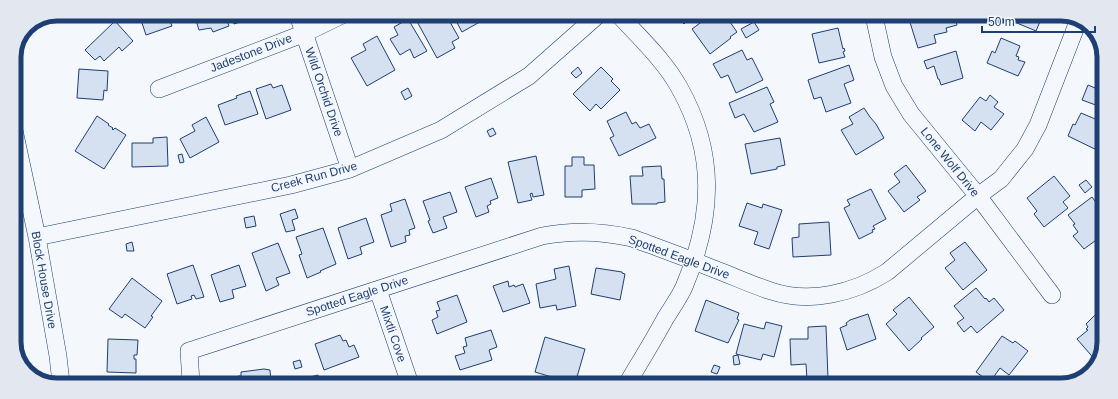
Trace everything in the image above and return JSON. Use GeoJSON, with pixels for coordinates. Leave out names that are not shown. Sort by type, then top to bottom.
{"type":"FeatureCollection","features":[{"type":"Feature","properties":{"kind":"street","name":"Wild Orchid Drive"},"geometry":{"type":"LineString","coordinates":[[301,21],[350,169]]}},
{"type":"Feature","properties":{"kind":"street","name":"Jadestone Drive"},"geometry":{"type":"LineString","coordinates":[[159,89],[305,33],[330,21]]}},
{"type":"Feature","properties":{"kind":"street","name":"Creek Run Drive"},"geometry":{"type":"LineString","coordinates":[[37,237],[291,185],[350,169],[441,130],[529,76],[591,21]]}},
{"type":"Feature","properties":{"kind":"street"},"geometry":{"type":"LineString","coordinates":[[625,21],[660,59],[675,80],[692,112],[700,133],[705,156],[707,200],[704,227],[683,289],[631,378]]}},
{"type":"Feature","properties":{"kind":"street","name":"Lone Wolf Drive"},"geometry":{"type":"LineString","coordinates":[[875,21],[883,57],[894,86],[911,114],[978,196],[1052,294]]}},
{"type":"Feature","properties":{"kind":"street","name":"Spotted Eagle Drive"},"geometry":{"type":"LineString","coordinates":[[191,378],[188,351],[542,236],[560,232],[608,233],[632,238],[772,292],[800,296],[826,295],[854,289],[872,282],[1001,179],[1025,149],[1038,125],[1077,25]]}},
{"type":"Feature","properties":{"kind":"street","name":"Block House Drive"},"geometry":{"type":"LineString","coordinates":[[21,163],[37,237],[60,378]]}},
{"type":"Feature","properties":{"kind":"street","name":"Mixtli Cove"},"geometry":{"type":"LineString","coordinates":[[378,290],[408,378]]}},
{"type":"Feature","properties":{"kind":"building"},"geometry":{"type":"Polygon","coordinates":[[[115,21],[133,41],[122,51],[119,47],[104,61],[100,56],[95,60],[85,50],[115,21]]]}},
{"type":"Feature","properties":{"kind":"building"},"geometry":{"type":"Polygon","coordinates":[[[141,21],[170,21],[172,26],[146,35],[141,21]]]}},
{"type":"Feature","properties":{"kind":"building"},"geometry":{"type":"Polygon","coordinates":[[[196,21],[227,21],[229,26],[213,32],[211,28],[199,30],[196,21]]]}},
{"type":"Feature","properties":{"kind":"building"},"geometry":{"type":"Polygon","coordinates":[[[233,21],[243,21],[234,24],[233,21]]]}},
{"type":"Feature","properties":{"kind":"building"},"geometry":{"type":"Polygon","coordinates":[[[404,21],[409,21],[427,51],[414,58],[410,49],[400,55],[390,39],[398,35],[394,27],[404,21]]]}},
{"type":"Feature","properties":{"kind":"building"},"geometry":{"type":"Polygon","coordinates":[[[417,21],[449,21],[459,38],[452,42],[455,48],[437,58],[417,21]]]}},
{"type":"Feature","properties":{"kind":"building"},"geometry":{"type":"Polygon","coordinates":[[[456,21],[481,21],[462,32],[456,21]]]}},
{"type":"Feature","properties":{"kind":"building"},"geometry":{"type":"Polygon","coordinates":[[[703,21],[729,21],[737,32],[710,54],[692,29],[703,21]]]}},
{"type":"Feature","properties":{"kind":"building"},"geometry":{"type":"Polygon","coordinates":[[[910,21],[956,21],[957,25],[946,28],[947,32],[934,35],[936,43],[918,48],[910,21]]]}},
{"type":"Feature","properties":{"kind":"building"},"geometry":{"type":"Polygon","coordinates":[[[1012,21],[1040,21],[1036,31],[1012,21]]]}},
{"type":"Feature","properties":{"kind":"building"},"geometry":{"type":"Polygon","coordinates":[[[754,22],[759,30],[746,38],[741,29],[754,22]]]}},
{"type":"Feature","properties":{"kind":"building"},"geometry":{"type":"Polygon","coordinates":[[[838,28],[843,49],[844,48],[845,51],[843,52],[845,57],[819,63],[812,34],[838,28]]]}},
{"type":"Feature","properties":{"kind":"building"},"geometry":{"type":"Polygon","coordinates":[[[377,36],[395,70],[367,86],[351,58],[366,50],[363,44],[377,36]]]}},
{"type":"Feature","properties":{"kind":"building"},"geometry":{"type":"Polygon","coordinates":[[[1001,38],[1020,46],[1016,56],[1019,57],[1018,60],[1025,62],[1018,76],[987,63],[992,51],[995,53],[1001,38]]]}},
{"type":"Feature","properties":{"kind":"building"},"geometry":{"type":"Polygon","coordinates":[[[742,50],[747,60],[752,58],[763,80],[736,93],[728,75],[721,78],[713,64],[742,50]]]}},
{"type":"Feature","properties":{"kind":"building"},"geometry":{"type":"Polygon","coordinates":[[[956,51],[963,78],[941,85],[934,66],[927,69],[924,61],[956,51]]]}},
{"type":"Feature","properties":{"kind":"building"},"geometry":{"type":"Polygon","coordinates":[[[849,65],[854,80],[844,84],[851,103],[826,112],[821,97],[814,99],[808,80],[849,65]]]}},
{"type":"Feature","properties":{"kind":"building"},"geometry":{"type":"Polygon","coordinates":[[[578,67],[582,73],[576,78],[571,73],[578,67]]]}},
{"type":"Feature","properties":{"kind":"building"},"geometry":{"type":"Polygon","coordinates":[[[601,67],[613,79],[611,81],[620,90],[601,109],[596,104],[590,111],[573,94],[601,67]]]}},
{"type":"Feature","properties":{"kind":"building"},"geometry":{"type":"Polygon","coordinates":[[[79,69],[108,71],[107,91],[104,90],[103,100],[77,98],[79,69]]]}},
{"type":"Feature","properties":{"kind":"building"},"geometry":{"type":"Polygon","coordinates":[[[1097,83],[1097,105],[1082,100],[1088,85],[1095,88],[1097,83]]]}},
{"type":"Feature","properties":{"kind":"building"},"geometry":{"type":"Polygon","coordinates":[[[271,84],[273,88],[282,85],[291,110],[266,119],[256,89],[271,84]]]}},
{"type":"Feature","properties":{"kind":"building"},"geometry":{"type":"Polygon","coordinates":[[[767,87],[774,102],[770,104],[778,122],[754,132],[744,114],[735,118],[729,103],[767,87]]]}},
{"type":"Feature","properties":{"kind":"building"},"geometry":{"type":"Polygon","coordinates":[[[408,88],[412,96],[405,100],[401,92],[408,88]]]}},
{"type":"Feature","properties":{"kind":"building"},"geometry":{"type":"Polygon","coordinates":[[[250,91],[258,114],[225,125],[218,105],[237,98],[236,96],[250,91]]]}},
{"type":"Feature","properties":{"kind":"building"},"geometry":{"type":"Polygon","coordinates":[[[990,95],[998,102],[994,107],[1004,114],[991,130],[981,122],[975,131],[962,120],[980,97],[986,101],[990,95]]]}},
{"type":"Feature","properties":{"kind":"building"},"geometry":{"type":"Polygon","coordinates":[[[864,108],[884,138],[856,155],[841,130],[853,124],[849,117],[864,108]]]}},
{"type":"Feature","properties":{"kind":"building"},"geometry":{"type":"Polygon","coordinates":[[[626,112],[632,124],[636,122],[640,128],[649,124],[656,138],[619,156],[610,138],[614,136],[607,121],[626,112]]]}},
{"type":"Feature","properties":{"kind":"building"},"geometry":{"type":"Polygon","coordinates":[[[1081,113],[1097,120],[1097,150],[1068,136],[1073,124],[1075,125],[1081,113]]]}},
{"type":"Feature","properties":{"kind":"building"},"geometry":{"type":"Polygon","coordinates":[[[97,116],[109,124],[108,125],[113,128],[113,130],[115,128],[126,135],[104,169],[75,151],[97,116]]]}},
{"type":"Feature","properties":{"kind":"building"},"geometry":{"type":"Polygon","coordinates":[[[206,117],[219,142],[190,158],[180,139],[195,131],[192,125],[206,117]]]}},
{"type":"Feature","properties":{"kind":"building"},"geometry":{"type":"Polygon","coordinates":[[[493,128],[496,134],[490,137],[487,131],[493,128]]]}},
{"type":"Feature","properties":{"kind":"building"},"geometry":{"type":"Polygon","coordinates":[[[167,137],[168,166],[132,167],[132,143],[153,143],[153,138],[167,137]]]}},
{"type":"Feature","properties":{"kind":"building"},"geometry":{"type":"Polygon","coordinates":[[[780,138],[785,165],[777,167],[777,169],[751,174],[745,144],[780,138]]]}},
{"type":"Feature","properties":{"kind":"building"},"geometry":{"type":"Polygon","coordinates":[[[182,154],[184,162],[180,163],[178,155],[182,154]]]}},
{"type":"Feature","properties":{"kind":"building"},"geometry":{"type":"Polygon","coordinates":[[[536,156],[544,195],[533,197],[532,193],[530,194],[532,200],[518,203],[508,162],[536,156]]]}},
{"type":"Feature","properties":{"kind":"building"},"geometry":{"type":"Polygon","coordinates":[[[572,157],[584,157],[584,165],[594,165],[595,189],[582,190],[582,197],[565,197],[565,166],[572,166],[572,157]]]}},
{"type":"Feature","properties":{"kind":"building"},"geometry":{"type":"Polygon","coordinates":[[[906,165],[926,191],[917,197],[920,200],[904,212],[888,191],[900,182],[894,174],[906,165]]]}},
{"type":"Feature","properties":{"kind":"building"},"geometry":{"type":"Polygon","coordinates":[[[661,166],[662,179],[664,179],[665,202],[657,204],[632,204],[630,176],[643,176],[642,167],[661,166]]]}},
{"type":"Feature","properties":{"kind":"building"},"geometry":{"type":"Polygon","coordinates":[[[1054,176],[1070,196],[1063,202],[1068,208],[1044,227],[1034,214],[1037,211],[1027,198],[1054,176]]]}},
{"type":"Feature","properties":{"kind":"building"},"geometry":{"type":"Polygon","coordinates":[[[491,178],[498,198],[490,201],[491,204],[487,206],[489,212],[476,217],[465,187],[491,178]]]}},
{"type":"Feature","properties":{"kind":"building"},"geometry":{"type":"Polygon","coordinates":[[[1086,180],[1092,187],[1085,193],[1079,185],[1086,180]]]}},
{"type":"Feature","properties":{"kind":"building"},"geometry":{"type":"Polygon","coordinates":[[[871,189],[886,219],[873,226],[875,229],[872,230],[873,232],[859,239],[844,208],[850,205],[847,200],[871,189]]]}},
{"type":"Feature","properties":{"kind":"building"},"geometry":{"type":"Polygon","coordinates":[[[450,192],[457,212],[443,217],[447,228],[433,233],[423,201],[450,192]]]}},
{"type":"Feature","properties":{"kind":"building"},"geometry":{"type":"Polygon","coordinates":[[[1092,197],[1097,204],[1097,239],[1084,249],[1073,236],[1078,232],[1073,225],[1075,224],[1068,215],[1092,197]]]}},
{"type":"Feature","properties":{"kind":"building"},"geometry":{"type":"Polygon","coordinates":[[[405,199],[415,228],[409,230],[410,235],[405,236],[406,242],[391,247],[381,215],[392,211],[390,204],[405,199]]]}},
{"type":"Feature","properties":{"kind":"building"},"geometry":{"type":"Polygon","coordinates":[[[747,203],[762,208],[763,204],[782,210],[769,249],[754,244],[758,232],[739,226],[747,203]]]}},
{"type":"Feature","properties":{"kind":"building"},"geometry":{"type":"Polygon","coordinates":[[[295,209],[298,218],[292,220],[295,230],[286,232],[280,214],[295,209]]]}},
{"type":"Feature","properties":{"kind":"building"},"geometry":{"type":"Polygon","coordinates":[[[254,216],[256,226],[246,228],[244,218],[254,216]]]}},
{"type":"Feature","properties":{"kind":"building"},"geometry":{"type":"Polygon","coordinates":[[[366,218],[374,242],[360,247],[362,254],[348,259],[338,228],[366,218]]]}},
{"type":"Feature","properties":{"kind":"building"},"geometry":{"type":"Polygon","coordinates":[[[829,222],[831,255],[793,257],[792,238],[799,237],[799,224],[829,222]]]}},
{"type":"Feature","properties":{"kind":"building"},"geometry":{"type":"Polygon","coordinates":[[[323,228],[336,264],[307,278],[299,255],[302,254],[296,237],[323,228]]]}},
{"type":"Feature","properties":{"kind":"building"},"geometry":{"type":"Polygon","coordinates":[[[132,242],[134,251],[127,251],[126,244],[132,242]]]}},
{"type":"Feature","properties":{"kind":"building"},"geometry":{"type":"Polygon","coordinates":[[[965,242],[987,270],[963,290],[945,268],[955,260],[950,253],[965,242]]]}},
{"type":"Feature","properties":{"kind":"building"},"geometry":{"type":"Polygon","coordinates":[[[278,243],[290,273],[276,278],[279,285],[266,291],[252,253],[278,243]]]}},
{"type":"Feature","properties":{"kind":"building"},"geometry":{"type":"Polygon","coordinates":[[[193,265],[204,297],[196,299],[194,295],[191,296],[192,299],[177,304],[167,274],[193,265]]]}},
{"type":"Feature","properties":{"kind":"building"},"geometry":{"type":"Polygon","coordinates":[[[239,265],[246,286],[232,290],[234,298],[220,302],[211,275],[239,265]]]}},
{"type":"Feature","properties":{"kind":"building"},"geometry":{"type":"Polygon","coordinates":[[[569,266],[576,306],[557,310],[556,305],[540,308],[536,284],[556,279],[554,269],[569,266]]]}},
{"type":"Feature","properties":{"kind":"building"},"geometry":{"type":"Polygon","coordinates":[[[596,268],[622,272],[625,274],[620,300],[591,294],[596,268]]]}},
{"type":"Feature","properties":{"kind":"building"},"geometry":{"type":"Polygon","coordinates":[[[132,278],[162,301],[151,316],[153,317],[145,328],[125,314],[122,318],[109,309],[132,278]]]}},
{"type":"Feature","properties":{"kind":"building"},"geometry":{"type":"Polygon","coordinates":[[[508,281],[509,287],[514,285],[515,287],[523,284],[530,303],[503,312],[493,286],[508,281]]]}},
{"type":"Feature","properties":{"kind":"building"},"geometry":{"type":"Polygon","coordinates":[[[976,288],[989,302],[994,298],[1004,310],[977,333],[971,326],[964,332],[957,323],[964,318],[954,306],[976,288]]]}},
{"type":"Feature","properties":{"kind":"building"},"geometry":{"type":"Polygon","coordinates":[[[457,295],[467,322],[437,334],[432,320],[438,317],[436,311],[440,310],[437,302],[457,295]]]}},
{"type":"Feature","properties":{"kind":"building"},"geometry":{"type":"Polygon","coordinates":[[[909,297],[934,327],[909,351],[886,324],[897,314],[893,310],[909,297]]]}},
{"type":"Feature","properties":{"kind":"building"},"geometry":{"type":"Polygon","coordinates":[[[706,300],[739,313],[737,319],[739,320],[728,343],[695,331],[706,300]]]}},
{"type":"Feature","properties":{"kind":"building"},"geometry":{"type":"Polygon","coordinates":[[[1097,313],[1097,347],[1093,358],[1077,339],[1088,330],[1086,329],[1088,327],[1086,324],[1097,313]]]}},
{"type":"Feature","properties":{"kind":"building"},"geometry":{"type":"Polygon","coordinates":[[[868,314],[876,339],[847,350],[840,328],[847,325],[846,323],[850,320],[868,314]]]}},
{"type":"Feature","properties":{"kind":"building"},"geometry":{"type":"Polygon","coordinates":[[[766,322],[782,326],[774,357],[763,354],[761,360],[736,354],[744,324],[764,329],[766,322]]]}},
{"type":"Feature","properties":{"kind":"building"},"geometry":{"type":"Polygon","coordinates":[[[826,326],[828,378],[807,378],[806,364],[791,365],[790,339],[808,339],[808,327],[826,326]]]}},
{"type":"Feature","properties":{"kind":"building"},"geometry":{"type":"Polygon","coordinates":[[[491,330],[497,347],[489,350],[492,360],[460,370],[455,356],[465,353],[463,347],[467,346],[465,338],[491,330]]]}},
{"type":"Feature","properties":{"kind":"building"},"geometry":{"type":"Polygon","coordinates":[[[340,335],[343,341],[346,340],[349,347],[354,345],[359,357],[324,370],[315,344],[340,335]]]}},
{"type":"Feature","properties":{"kind":"building"},"geometry":{"type":"Polygon","coordinates":[[[1002,336],[1013,343],[1015,341],[1028,351],[1009,375],[1000,368],[993,378],[984,378],[976,372],[1002,336]]]}},
{"type":"Feature","properties":{"kind":"building"},"geometry":{"type":"Polygon","coordinates":[[[545,337],[585,349],[577,378],[555,378],[535,372],[545,337]]]}},
{"type":"Feature","properties":{"kind":"building"},"geometry":{"type":"Polygon","coordinates":[[[108,339],[138,340],[137,355],[134,355],[134,359],[136,359],[136,373],[107,372],[108,339]]]}},
{"type":"Feature","properties":{"kind":"building"},"geometry":{"type":"Polygon","coordinates":[[[738,355],[740,364],[734,365],[733,356],[738,355]]]}},
{"type":"Feature","properties":{"kind":"building"},"geometry":{"type":"Polygon","coordinates":[[[300,360],[302,367],[295,369],[293,362],[300,360]]]}},
{"type":"Feature","properties":{"kind":"building"},"geometry":{"type":"Polygon","coordinates":[[[714,365],[720,367],[717,374],[711,372],[714,365]]]}},
{"type":"Feature","properties":{"kind":"building"},"geometry":{"type":"Polygon","coordinates":[[[264,369],[270,370],[271,378],[238,378],[238,376],[241,376],[241,372],[264,369]]]}},
{"type":"Feature","properties":{"kind":"building"},"geometry":{"type":"Polygon","coordinates":[[[318,375],[319,378],[310,378],[318,375]]]}}]}
